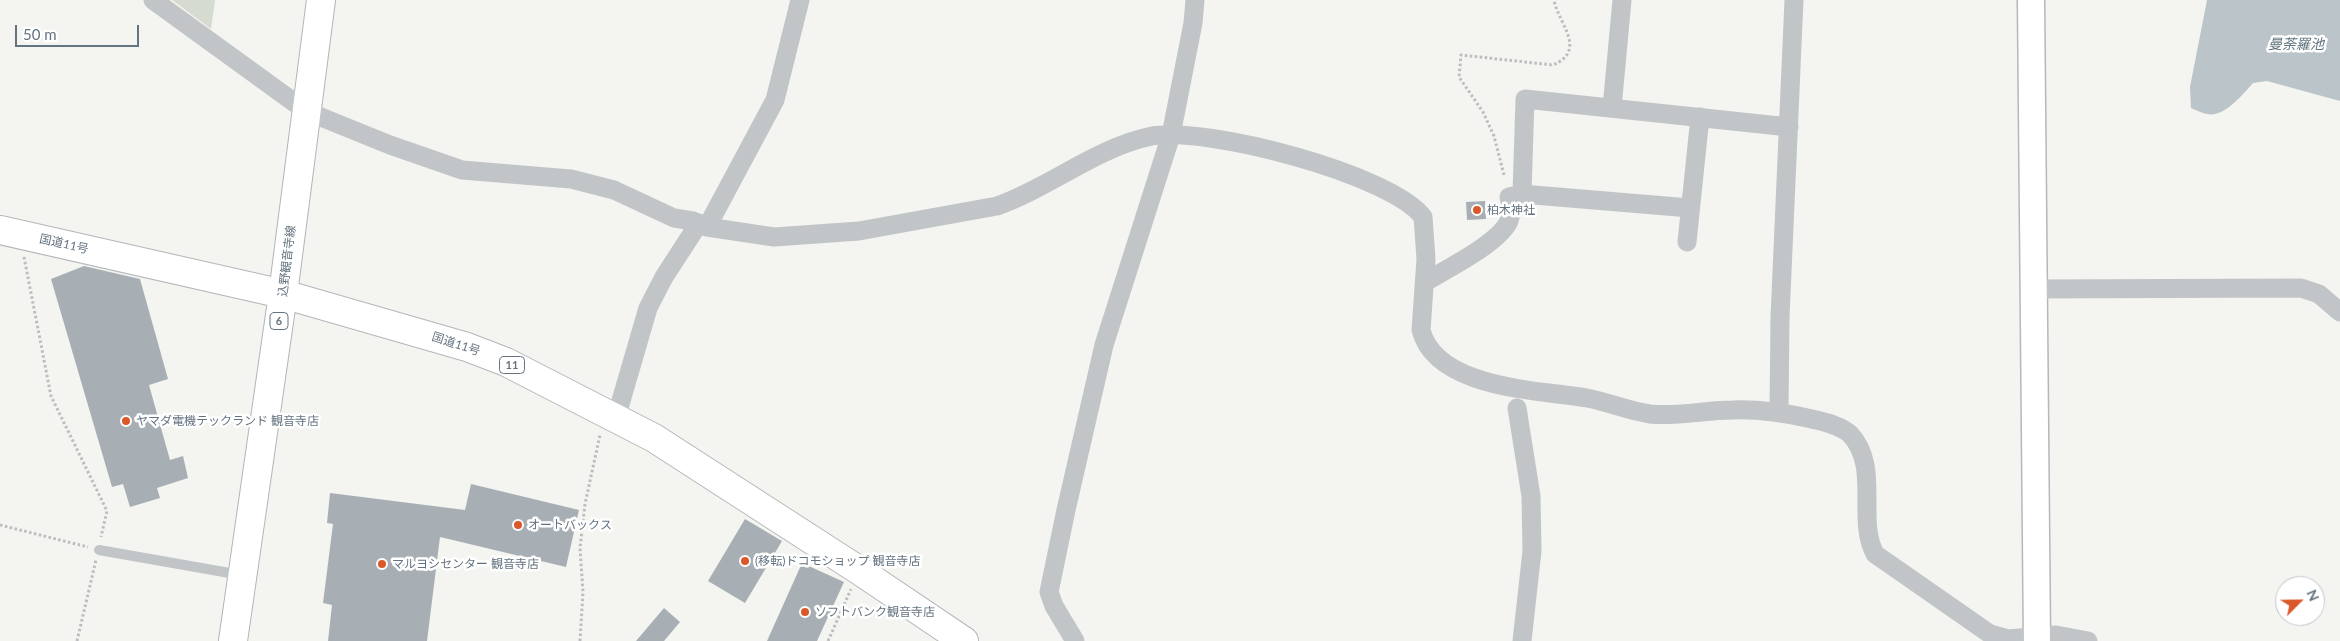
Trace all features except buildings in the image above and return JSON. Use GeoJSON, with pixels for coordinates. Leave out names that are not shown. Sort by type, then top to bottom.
{"type":"FeatureCollection","features":[{"type":"Feature","properties":{"kind":"main road","name":"込野観音寺線"},"geometry":{"type":"LineString","coordinates":[[233,641],[283,294],[321,0]]}},
{"type":"Feature","properties":{"kind":"main road","name":"国道11号"},"geometry":{"type":"LineString","coordinates":[[10,232],[283,294],[467,347],[506,362],[611,415],[695,464],[860,570],[964,641]]}},
{"type":"Feature","properties":{"kind":"street"},"geometry":{"type":"LineString","coordinates":[[153,0],[306,111],[390,145],[462,170],[571,179],[614,190],[674,218],[774,237],[859,231],[996,206],[1130,142],[1153,136],[1171,135],[1228,141],[1301,157],[1346,172],[1408,202],[1423,217],[1426,259],[1421,330],[1430,348],[1465,376],[1534,392],[1588,398],[1650,414],[1734,410],[1778,412],[1837,426],[1850,434],[1864,465],[1868,499],[1868,535],[1875,554],[1990,634],[2008,639],[2037,639],[2062,635],[2088,641]]}},
{"type":"Feature","properties":{"kind":"street"},"geometry":{"type":"LineString","coordinates":[[611,415],[648,308],[664,277],[703,225],[775,100],[800,0]]}},
{"type":"Feature","properties":{"kind":"street"},"geometry":{"type":"LineString","coordinates":[[1074,641],[1054,606],[1049,592],[1104,345],[1171,135],[1193,23],[1195,0]]}},
{"type":"Feature","properties":{"kind":"street"},"geometry":{"type":"LineString","coordinates":[[1612,108],[1622,0]]}},
{"type":"Feature","properties":{"kind":"street"},"geometry":{"type":"LineString","coordinates":[[1778,412],[1794,0]]}},
{"type":"Feature","properties":{"kind":"street"},"geometry":{"type":"LineString","coordinates":[[2031,0],[2037,639]]}},
{"type":"Feature","properties":{"kind":"street"},"geometry":{"type":"LineString","coordinates":[[1425,282],[1467,257],[1502,231],[1510,219],[1516,196],[1525,99],[1788,127]]}},
{"type":"Feature","properties":{"kind":"street"},"geometry":{"type":"LineString","coordinates":[[1687,242],[1700,117]]}},
{"type":"Feature","properties":{"kind":"street"},"geometry":{"type":"LineString","coordinates":[[1516,196],[1690,208]]}},
{"type":"Feature","properties":{"kind":"street"},"geometry":{"type":"LineString","coordinates":[[2033,290],[2301,288],[2319,294],[2340,312]]}},
{"type":"Feature","properties":{"kind":"street"},"geometry":{"type":"LineString","coordinates":[[1517,408],[1531,506],[1532,551],[1522,641]]}},
{"type":"Feature","properties":{"kind":"lane"},"geometry":{"type":"LineString","coordinates":[[99,550],[242,575]]}},
{"type":"Feature","properties":{"kind":"path"},"geometry":{"type":"LineString","coordinates":[[1516,196],[1483,112],[1459,77],[1461,55],[1553,65],[1561,62],[1568,55],[1570,44],[1554,0]]}},
{"type":"Feature","properties":{"kind":"path"},"geometry":{"type":"LineString","coordinates":[[10,232],[51,396],[107,511],[77,641]]}},
{"type":"Feature","properties":{"kind":"path"},"geometry":{"type":"LineString","coordinates":[[580,641],[583,592],[581,540],[585,504],[611,415]]}},
{"type":"Feature","properties":{"kind":"path"},"geometry":{"type":"LineString","coordinates":[[0,525],[99,550]]}},
{"type":"Feature","properties":{"kind":"path"},"geometry":{"type":"LineString","coordinates":[[828,641],[860,570]]}},
{"type":"Feature","properties":{"kind":"shaded area"},"geometry":{"type":"Polygon","coordinates":[[[172,0],[215,0],[211,29],[172,0]]]}},
{"type":"Feature","properties":{"kind":"water","name":"曼荼羅池"},"geometry":{"type":"Polygon","coordinates":[[[2207,0],[2340,0],[2340,101],[2267,81],[2253,83],[2233,104],[2220,112],[2207,114],[2191,108],[2190,87],[2207,0]]]}},
{"type":"Feature","properties":{"kind":"place","name":"柏木神社"},"geometry":{"type":"Point","coordinates":[1477,210]}},
{"type":"Feature","properties":{"kind":"place","name":"ヤマダ電機テックランド 観音寺店"},"geometry":{"type":"Point","coordinates":[126,421]}},
{"type":"Feature","properties":{"kind":"place","name":"オートバックス"},"geometry":{"type":"Point","coordinates":[518,525]}},
{"type":"Feature","properties":{"kind":"place","name":"(移転)ドコモショップ 観音寺店"},"geometry":{"type":"Point","coordinates":[745,561]}},
{"type":"Feature","properties":{"kind":"place","name":"マルヨシセンター 観音寺店"},"geometry":{"type":"Point","coordinates":[382,564]}},
{"type":"Feature","properties":{"kind":"place","name":"ソフトバンク観音寺店"},"geometry":{"type":"Point","coordinates":[805,612]}}]}
